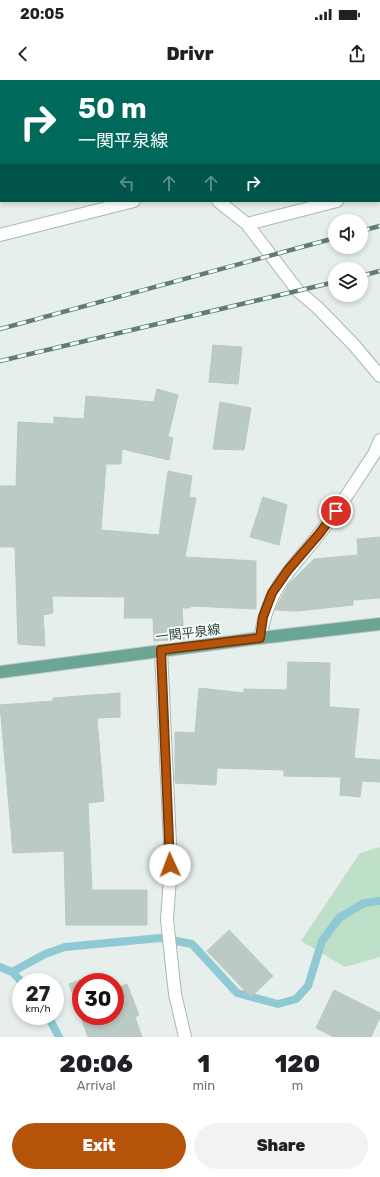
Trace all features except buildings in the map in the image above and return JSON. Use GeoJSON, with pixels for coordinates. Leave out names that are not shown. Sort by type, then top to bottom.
{"type":"FeatureCollection","features":[{"type":"Feature","properties":{"kind":"main road","name":"一関平泉線"},"geometry":{"type":"LineString","coordinates":[[0,672],[161,650],[380,624]]}},
{"type":"Feature","properties":{"kind":"street"},"geometry":{"type":"LineString","coordinates":[[0,235],[130,202]]}},
{"type":"Feature","properties":{"kind":"street"},"geometry":{"type":"LineString","coordinates":[[219,202],[247,224],[298,291],[317,307],[349,339],[380,376]]}},
{"type":"Feature","properties":{"kind":"street"},"geometry":{"type":"LineString","coordinates":[[247,224],[333,202]]}},
{"type":"Feature","properties":{"kind":"street"},"geometry":{"type":"LineString","coordinates":[[260,638],[263,617],[272,593],[288,570],[328,522],[374,454],[380,440]]}},
{"type":"Feature","properties":{"kind":"street"},"geometry":{"type":"LineString","coordinates":[[161,650],[170,865],[167,919],[175,994],[185,1037]]}},
{"type":"Feature","properties":{"kind":"green space"},"geometry":{"type":"Polygon","coordinates":[[[380,847],[380,957],[345,967],[301,941],[360,853],[380,847]]]}},
{"type":"Feature","properties":{"kind":"waterway"},"geometry":{"type":"LineString","coordinates":[[0,967],[12,972],[45,954],[65,947],[160,938],[192,944],[237,993],[278,1004],[296,999],[308,986],[322,941],[339,918],[364,903],[380,901]]}},
{"type":"Feature","properties":{"kind":"waterway"},"geometry":{"type":"LineString","coordinates":[[53,1025],[59,1037]]}},
{"type":"Feature","properties":{"kind":"railway"},"geometry":{"type":"LineString","coordinates":[[368,229],[380,226]]}},
{"type":"Feature","properties":{"kind":"railway"},"geometry":{"type":"LineString","coordinates":[[0,329],[328,240]]}},
{"type":"Feature","properties":{"kind":"railway"},"geometry":{"type":"LineString","coordinates":[[368,274],[380,271]]}},
{"type":"Feature","properties":{"kind":"railway"},"geometry":{"type":"LineString","coordinates":[[0,361],[328,284]]}},
{"type":"Feature","properties":{"kind":"route"},"geometry":{"type":"LineString","coordinates":[[170,865],[161,650],[260,638],[263,617],[272,593],[288,570],[319,534],[336,511]]}}]}
